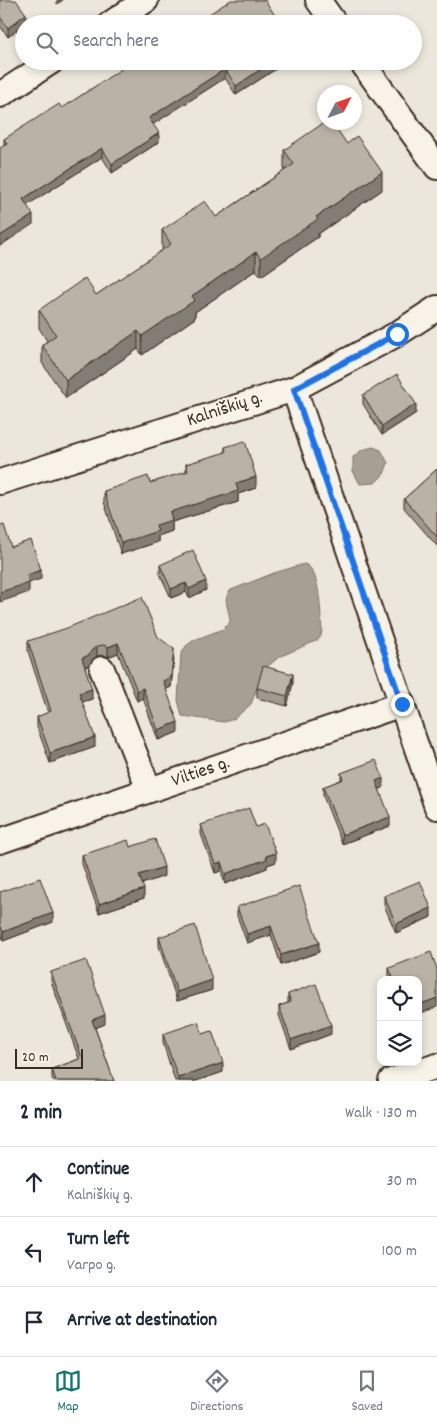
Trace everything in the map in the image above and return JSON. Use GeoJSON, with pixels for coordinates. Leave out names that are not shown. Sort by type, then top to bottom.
{"type":"FeatureCollection","features":[{"type":"Feature","properties":{"kind":"street"},"geometry":{"type":"LineString","coordinates":[[124,15],[146,0]]}},
{"type":"Feature","properties":{"kind":"street"},"geometry":{"type":"LineString","coordinates":[[318,0],[328,15]]}},
{"type":"Feature","properties":{"kind":"street"},"geometry":{"type":"LineString","coordinates":[[0,95],[38,70]]}},
{"type":"Feature","properties":{"kind":"street"},"geometry":{"type":"LineString","coordinates":[[367,70],[437,167]]}},
{"type":"Feature","properties":{"kind":"street","name":"Kalniškių g."},"geometry":{"type":"LineString","coordinates":[[0,482],[294,389],[397,334],[437,308]]}},
{"type":"Feature","properties":{"kind":"street"},"geometry":{"type":"LineString","coordinates":[[294,389],[437,807]]}},
{"type":"Feature","properties":{"kind":"street"},"geometry":{"type":"LineString","coordinates":[[102,669],[149,790]]}},
{"type":"Feature","properties":{"kind":"street","name":"Vilties g."},"geometry":{"type":"LineString","coordinates":[[0,841],[402,704]]}},
{"type":"Feature","properties":{"kind":"street"},"geometry":{"type":"LineString","coordinates":[[391,1081],[437,1066]]}},
{"type":"Feature","properties":{"kind":"shaded area"},"geometry":{"type":"Polygon","coordinates":[[[373,447],[381,450],[388,463],[384,474],[375,483],[360,484],[353,471],[353,457],[362,450],[373,447]]]}},
{"type":"Feature","properties":{"kind":"shaded area"},"geometry":{"type":"Polygon","coordinates":[[[304,564],[310,567],[314,574],[319,592],[322,629],[318,640],[279,657],[267,667],[262,674],[251,704],[234,719],[224,722],[182,716],[178,700],[181,654],[186,646],[194,640],[223,629],[230,622],[226,601],[231,590],[274,573],[304,564]]]}},
{"type":"Feature","properties":{"kind":"building"},"geometry":{"type":"Polygon","coordinates":[[[0,0],[16,0],[26,14],[15,15],[15,23],[8,28],[0,17],[0,0]]]}},
{"type":"Feature","properties":{"kind":"building"},"geometry":{"type":"Polygon","coordinates":[[[231,0],[265,0],[275,15],[208,15],[231,0]]]}},
{"type":"Feature","properties":{"kind":"building"},"geometry":{"type":"Polygon","coordinates":[[[120,70],[223,70],[149,118],[159,133],[112,164],[102,148],[23,199],[33,215],[0,236],[0,148],[7,144],[4,139],[59,104],[62,108],[120,70]]]}},
{"type":"Feature","properties":{"kind":"building"},"geometry":{"type":"Polygon","coordinates":[[[226,70],[260,70],[236,86],[226,70]]]}},
{"type":"Feature","properties":{"kind":"building"},"geometry":{"type":"Polygon","coordinates":[[[317,127],[317,130],[337,130],[347,144],[357,136],[382,172],[316,217],[318,219],[261,258],[256,252],[192,296],[195,300],[142,336],[138,331],[66,380],[42,345],[56,335],[39,310],[85,278],[96,295],[171,244],[162,230],[205,201],[216,217],[294,164],[284,150],[317,127]]]}},
{"type":"Feature","properties":{"kind":"building"},"geometry":{"type":"Polygon","coordinates":[[[397,374],[416,404],[382,426],[363,395],[397,374]]]}},
{"type":"Feature","properties":{"kind":"building"},"geometry":{"type":"Polygon","coordinates":[[[245,441],[256,477],[236,483],[238,491],[170,512],[172,520],[156,525],[158,531],[121,543],[104,491],[148,476],[150,483],[188,471],[186,464],[226,452],[225,447],[245,441]]]}},
{"type":"Feature","properties":{"kind":"building"},"geometry":{"type":"Polygon","coordinates":[[[437,469],[437,537],[404,499],[437,469]]]}},
{"type":"Feature","properties":{"kind":"building"},"geometry":{"type":"Polygon","coordinates":[[[4,525],[11,547],[31,540],[41,570],[27,575],[29,583],[0,592],[0,526],[4,525]]]}},
{"type":"Feature","properties":{"kind":"building"},"geometry":{"type":"Polygon","coordinates":[[[193,550],[206,581],[189,589],[186,583],[171,589],[160,565],[193,550]]]}},
{"type":"Feature","properties":{"kind":"building"},"geometry":{"type":"Polygon","coordinates":[[[142,597],[158,637],[174,649],[171,677],[163,681],[178,722],[158,730],[143,688],[137,691],[118,643],[108,647],[104,645],[97,646],[89,655],[82,658],[92,689],[79,693],[95,737],[50,753],[37,717],[51,711],[28,641],[67,628],[142,597]]]}},
{"type":"Feature","properties":{"kind":"building"},"geometry":{"type":"Polygon","coordinates":[[[263,666],[293,674],[287,696],[257,688],[263,666]]]}},
{"type":"Feature","properties":{"kind":"building"},"geometry":{"type":"Polygon","coordinates":[[[376,760],[383,778],[376,781],[390,817],[342,835],[323,787],[343,779],[341,773],[376,760]]]}},
{"type":"Feature","properties":{"kind":"building"},"geometry":{"type":"Polygon","coordinates":[[[249,808],[256,827],[265,824],[276,853],[266,856],[267,859],[225,874],[221,862],[215,864],[201,825],[249,808]]]}},
{"type":"Feature","properties":{"kind":"building"},"geometry":{"type":"Polygon","coordinates":[[[155,839],[164,867],[139,875],[144,889],[99,904],[82,855],[128,840],[130,847],[155,839]]]}},
{"type":"Feature","properties":{"kind":"building"},"geometry":{"type":"Polygon","coordinates":[[[40,878],[53,913],[3,932],[0,924],[0,892],[40,878]]]}},
{"type":"Feature","properties":{"kind":"building"},"geometry":{"type":"Polygon","coordinates":[[[420,881],[431,908],[396,924],[384,896],[420,881]]]}},
{"type":"Feature","properties":{"kind":"building"},"geometry":{"type":"Polygon","coordinates":[[[299,886],[319,943],[281,955],[271,926],[247,934],[237,907],[299,886]]]}},
{"type":"Feature","properties":{"kind":"building"},"geometry":{"type":"Polygon","coordinates":[[[195,925],[212,980],[177,992],[159,937],[195,925]]]}},
{"type":"Feature","properties":{"kind":"building"},"geometry":{"type":"Polygon","coordinates":[[[431,952],[437,969],[437,998],[422,1004],[422,976],[392,976],[389,968],[431,952]]]}},
{"type":"Feature","properties":{"kind":"building"},"geometry":{"type":"Polygon","coordinates":[[[86,960],[105,1015],[92,1020],[114,1081],[56,1081],[52,1069],[82,1058],[51,972],[86,960]]]}},
{"type":"Feature","properties":{"kind":"building"},"geometry":{"type":"Polygon","coordinates":[[[316,984],[331,1025],[291,1040],[279,1006],[291,1002],[288,994],[316,984]]]}},
{"type":"Feature","properties":{"kind":"building"},"geometry":{"type":"Polygon","coordinates":[[[198,1022],[202,1034],[212,1031],[223,1063],[178,1078],[163,1034],[198,1022]]]}},
{"type":"Feature","properties":{"kind":"route"},"geometry":{"type":"LineString","coordinates":[[397,334],[294,389],[402,704]]}}]}
